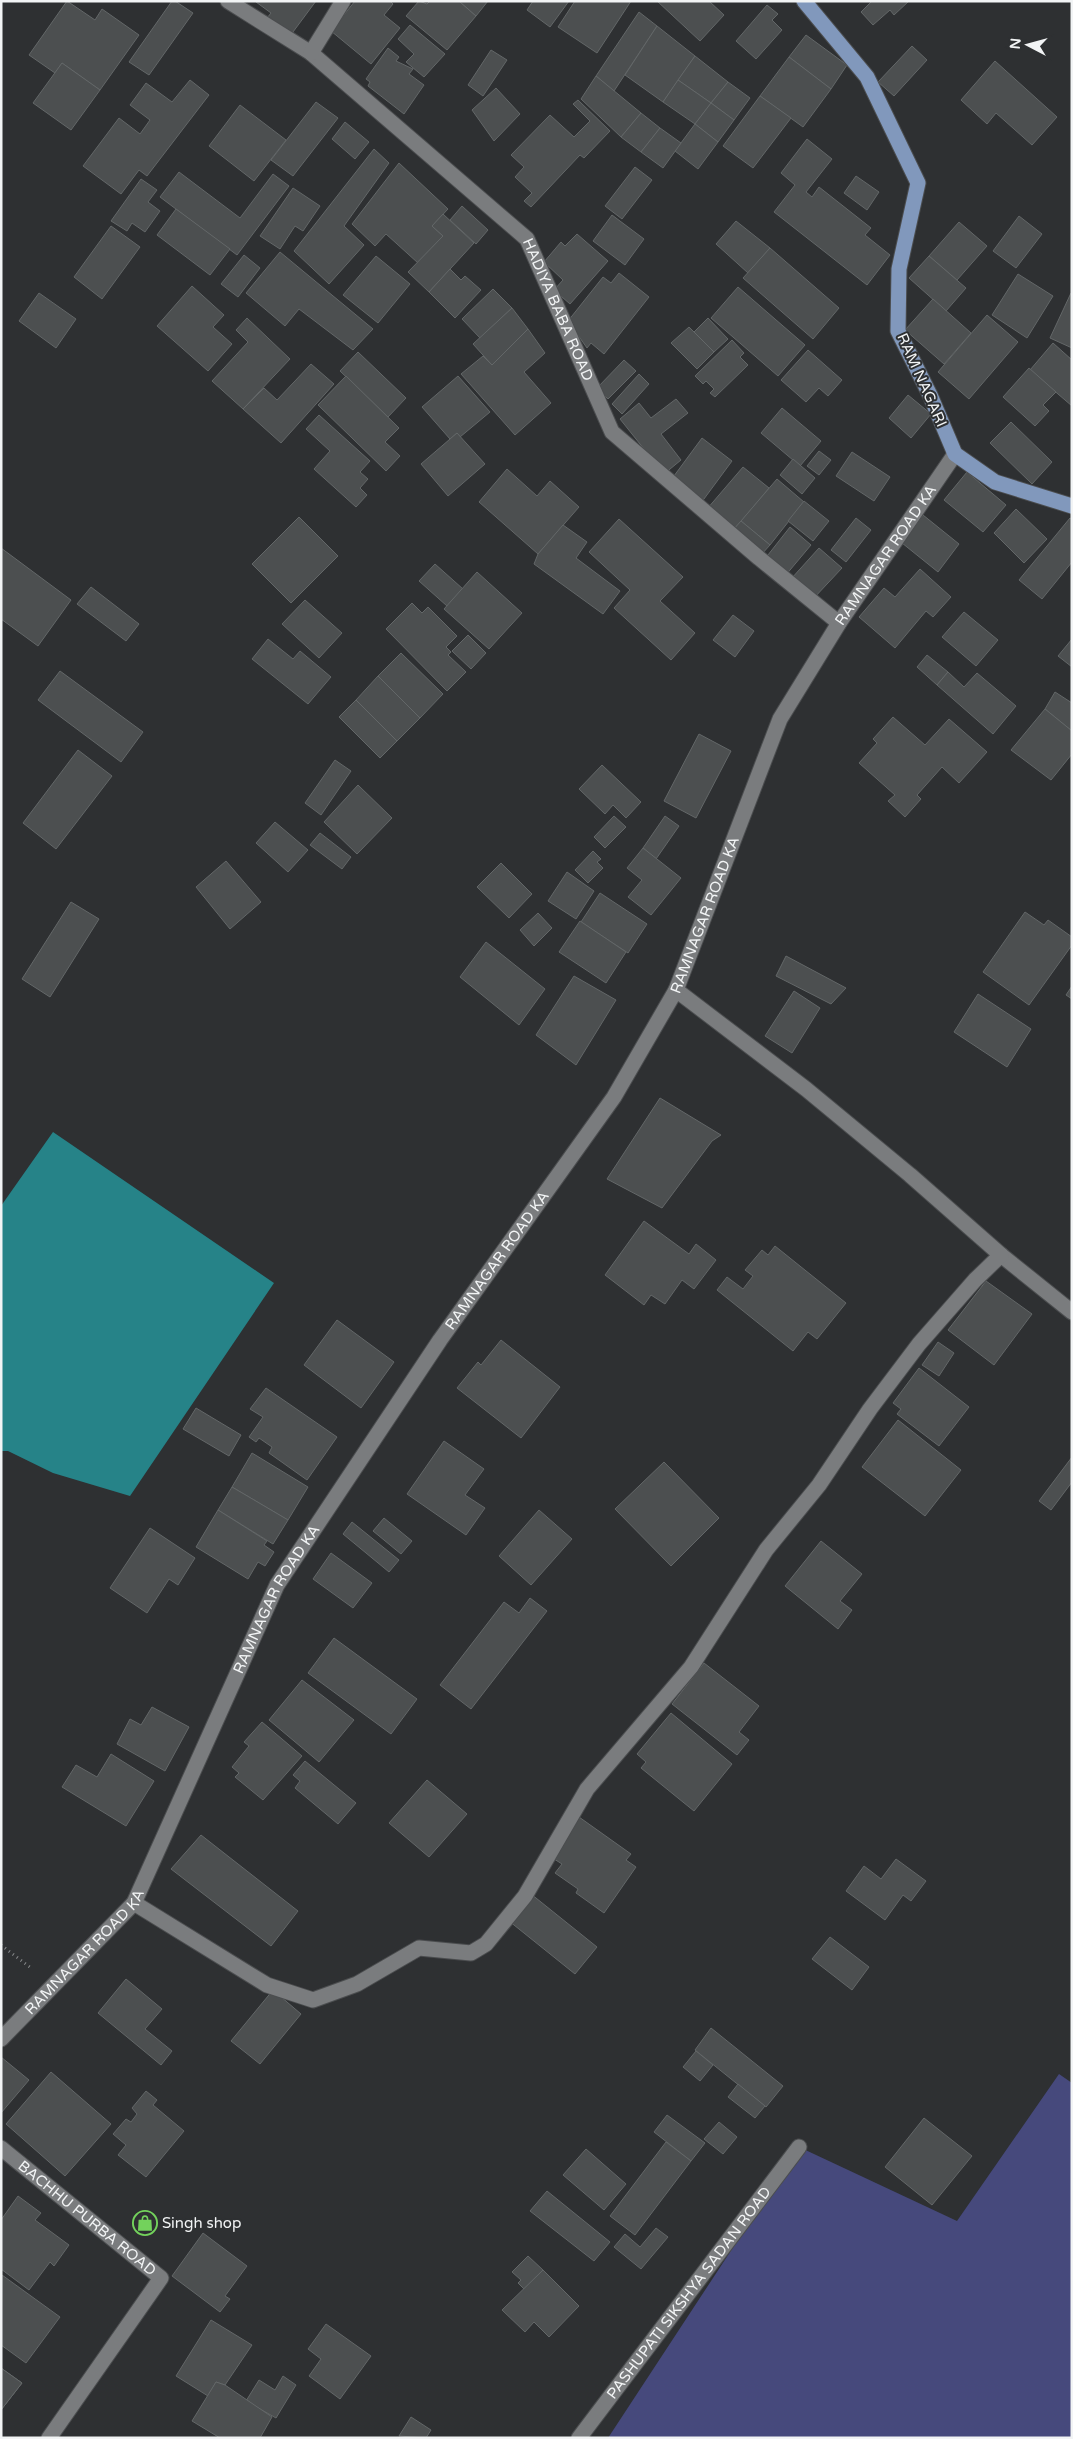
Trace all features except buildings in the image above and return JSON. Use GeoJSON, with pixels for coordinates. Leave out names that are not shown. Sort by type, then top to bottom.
{"type":"FeatureCollection","features":[{"type":"Feature","properties":{"kind":"main road","name":"RAM NAGARI"},"geometry":{"type":"LineString","coordinates":[[804,1],[867,76],[918,183],[899,269],[898,331],[930,395],[954,454]]}},
{"type":"Feature","properties":{"kind":"main road"},"geometry":{"type":"LineString","coordinates":[[954,454],[995,482],[1072,506]]}},
{"type":"Feature","properties":{"kind":"street","name":"HADIYA BABA ROAD"},"geometry":{"type":"LineString","coordinates":[[228,1],[311,53],[527,239],[612,432],[751,552],[839,624]]}},
{"type":"Feature","properties":{"kind":"street"},"geometry":{"type":"LineString","coordinates":[[311,53],[343,1]]}},
{"type":"Feature","properties":{"kind":"street","name":"RAMNAGAR ROAD KA"},"geometry":{"type":"LineString","coordinates":[[1,2039],[134,1903],[277,1585],[440,1340],[614,1097],[676,990],[780,719],[839,624],[954,454]]}},
{"type":"Feature","properties":{"kind":"street"},"geometry":{"type":"LineString","coordinates":[[676,990],[806,1089],[910,1174],[1002,1255],[1072,1312]]}},
{"type":"Feature","properties":{"kind":"street"},"geometry":{"type":"LineString","coordinates":[[134,1903],[267,1985],[313,2000],[357,1984],[419,1948],[471,1953],[486,1944],[525,1896],[587,1789],[691,1668],[766,1550],[819,1485],[870,1409],[919,1344],[976,1280],[1002,1255]]}},
{"type":"Feature","properties":{"kind":"street","name":"BACHHU PURBA ROAD"},"geometry":{"type":"LineString","coordinates":[[1,2148],[161,2278],[49,2438]]}},
{"type":"Feature","properties":{"kind":"street","name":"PASHUPATI SIKSHYA SADAN ROAD"},"geometry":{"type":"LineString","coordinates":[[579,2438],[799,2148]]}},
{"type":"Feature","properties":{"kind":"path"},"geometry":{"type":"LineString","coordinates":[[1,1945],[53,1986]]}},
{"type":"Feature","properties":{"kind":"shaded area"},"geometry":{"type":"Polygon","coordinates":[[[53,1132],[274,1283],[130,1496],[53,1473],[8,1451],[1,1451],[1,1206],[53,1132]]]}},
{"type":"Feature","properties":{"kind":"shaded area"},"geometry":{"type":"Polygon","coordinates":[[[1059,2074],[1072,2083],[1072,2438],[608,2438],[799,2147],[957,2221],[1059,2074]]]}},
{"type":"Feature","properties":{"kind":"place","name":"Singh shop"},"geometry":{"type":"Point","coordinates":[145,2223]}}]}
